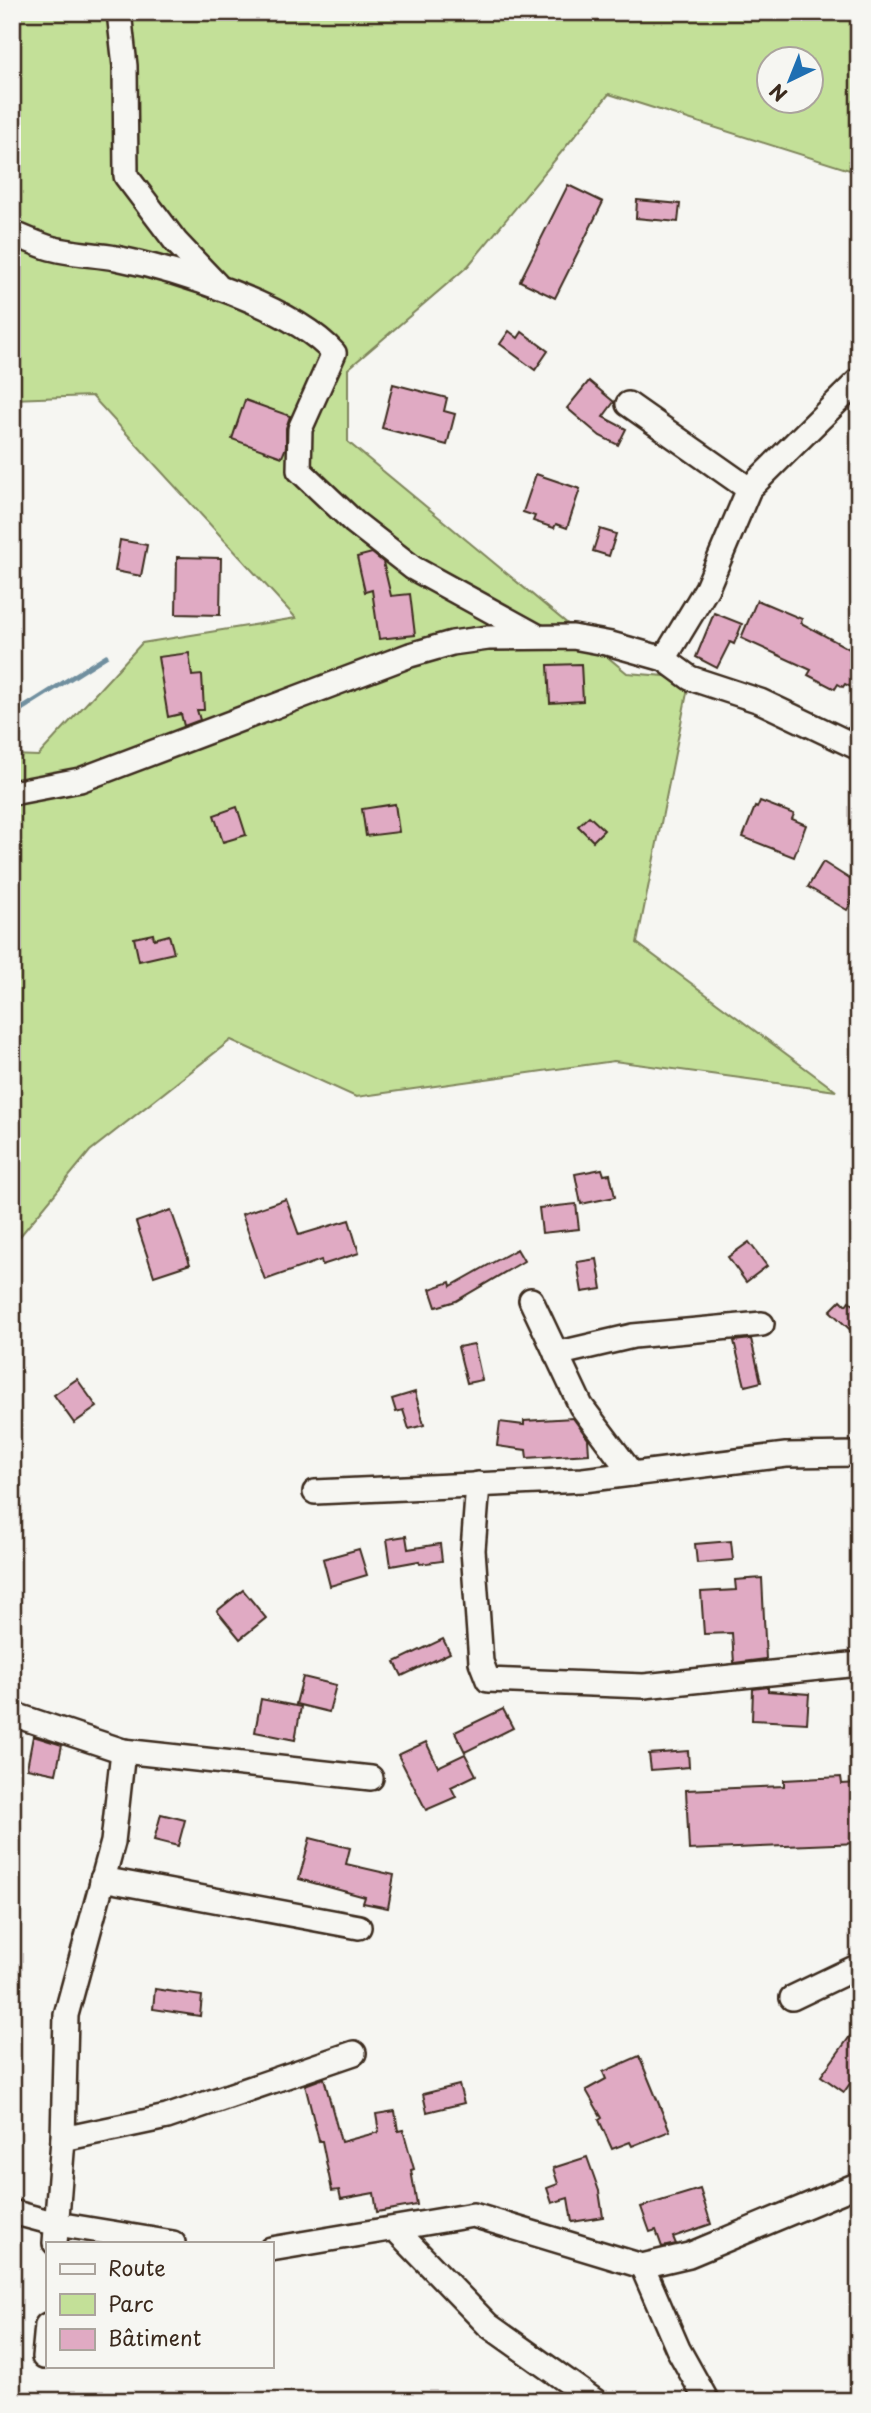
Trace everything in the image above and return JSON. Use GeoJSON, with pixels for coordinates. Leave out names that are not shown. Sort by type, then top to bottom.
{"type":"FeatureCollection","features":[{"type":"Feature","properties":{"kind":"street"},"geometry":{"type":"LineString","coordinates":[[119,12],[125,66],[126,176],[176,242],[224,291]]}},
{"type":"Feature","properties":{"kind":"street"},"geometry":{"type":"LineString","coordinates":[[12,233],[48,247],[117,258],[189,277],[277,312],[323,340],[334,353],[300,429],[299,470],[354,522],[413,568],[537,636]]}},
{"type":"Feature","properties":{"kind":"street"},"geometry":{"type":"LineString","coordinates":[[664,659],[707,588],[749,489],[859,380]]}},
{"type":"Feature","properties":{"kind":"street"},"geometry":{"type":"LineString","coordinates":[[628,404],[749,489]]}},
{"type":"Feature","properties":{"kind":"street"},"geometry":{"type":"LineString","coordinates":[[12,793],[80,780],[410,655],[488,638],[573,637],[664,659],[690,678],[760,701],[859,748]]}},
{"type":"Feature","properties":{"kind":"street"},"geometry":{"type":"LineString","coordinates":[[531,1300],[581,1406],[632,1474]]}},
{"type":"Feature","properties":{"kind":"street"},"geometry":{"type":"LineString","coordinates":[[556,1354],[633,1336],[762,1324]]}},
{"type":"Feature","properties":{"kind":"street"},"geometry":{"type":"LineString","coordinates":[[315,1492],[583,1480],[786,1455],[859,1454]]}},
{"type":"Feature","properties":{"kind":"street"},"geometry":{"type":"LineString","coordinates":[[478,1484],[473,1550],[481,1662],[488,1680],[644,1686],[859,1664]]}},
{"type":"Feature","properties":{"kind":"street"},"geometry":{"type":"LineString","coordinates":[[12,1714],[123,1751],[371,1777]]}},
{"type":"Feature","properties":{"kind":"street"},"geometry":{"type":"LineString","coordinates":[[56,2234],[63,2139],[66,2015],[113,1842],[123,1751]]}},
{"type":"Feature","properties":{"kind":"street"},"geometry":{"type":"LineString","coordinates":[[102,1879],[359,1927]]}},
{"type":"Feature","properties":{"kind":"street"},"geometry":{"type":"LineString","coordinates":[[792,1997],[859,1966]]}},
{"type":"Feature","properties":{"kind":"street"},"geometry":{"type":"LineString","coordinates":[[63,2139],[167,2117],[354,2053]]}},
{"type":"Feature","properties":{"kind":"street"},"geometry":{"type":"LineString","coordinates":[[273,2249],[473,2215],[642,2266],[689,2255],[859,2183]]}},
{"type":"Feature","properties":{"kind":"street"},"geometry":{"type":"LineString","coordinates":[[12,2212],[56,2234],[160,2242]]}},
{"type":"Feature","properties":{"kind":"street"},"geometry":{"type":"LineString","coordinates":[[395,2229],[488,2325],[595,2401]]}},
{"type":"Feature","properties":{"kind":"street"},"geometry":{"type":"LineString","coordinates":[[642,2266],[678,2349],[707,2401]]}},
{"type":"Feature","properties":{"kind":"street"},"geometry":{"type":"LineString","coordinates":[[44,2357],[46,2336]]}},
{"type":"Feature","properties":{"kind":"green space"},"geometry":{"type":"Polygon","coordinates":[[[12,12],[859,12],[859,173],[609,94],[468,266],[348,369],[348,442],[627,673],[690,678],[637,943],[836,1091],[614,1061],[356,1097],[231,1040],[90,1151],[12,1246],[12,755],[38,756],[142,643],[296,618],[92,396],[12,399],[12,12]]]}},
{"type":"Feature","properties":{"kind":"building"},"geometry":{"type":"Polygon","coordinates":[[[568,185],[603,202],[555,298],[520,281],[568,185]]]}},
{"type":"Feature","properties":{"kind":"building"},"geometry":{"type":"Polygon","coordinates":[[[637,200],[680,204],[678,222],[636,218],[637,200]]]}},
{"type":"Feature","properties":{"kind":"building"},"geometry":{"type":"Polygon","coordinates":[[[509,331],[518,338],[522,332],[548,351],[535,370],[500,344],[509,331]]]}},
{"type":"Feature","properties":{"kind":"building"},"geometry":{"type":"Polygon","coordinates":[[[589,381],[614,402],[603,417],[626,429],[618,445],[600,436],[567,408],[589,381]]]}},
{"type":"Feature","properties":{"kind":"building"},"geometry":{"type":"Polygon","coordinates":[[[393,384],[447,398],[444,411],[455,414],[447,445],[382,428],[393,384]]]}},
{"type":"Feature","properties":{"kind":"building"},"geometry":{"type":"Polygon","coordinates":[[[245,400],[290,416],[282,457],[232,439],[245,400]]]}},
{"type":"Feature","properties":{"kind":"building"},"geometry":{"type":"Polygon","coordinates":[[[536,474],[580,489],[567,528],[556,524],[554,528],[533,521],[535,516],[523,512],[536,474]]]}},
{"type":"Feature","properties":{"kind":"building"},"geometry":{"type":"Polygon","coordinates":[[[600,529],[616,534],[609,556],[593,551],[600,529]]]}},
{"type":"Feature","properties":{"kind":"building"},"geometry":{"type":"Polygon","coordinates":[[[120,540],[147,545],[141,576],[115,571],[120,540]]]}},
{"type":"Feature","properties":{"kind":"building"},"geometry":{"type":"Polygon","coordinates":[[[372,553],[383,562],[391,596],[410,594],[415,635],[379,639],[372,590],[365,592],[357,557],[372,553]]]}},
{"type":"Feature","properties":{"kind":"building"},"geometry":{"type":"Polygon","coordinates":[[[177,557],[221,558],[220,615],[176,614],[177,557]]]}},
{"type":"Feature","properties":{"kind":"building"},"geometry":{"type":"Polygon","coordinates":[[[757,600],[802,619],[801,623],[859,654],[859,691],[845,684],[843,687],[838,684],[835,689],[808,675],[811,670],[741,638],[757,600]]]}},
{"type":"Feature","properties":{"kind":"building"},"geometry":{"type":"Polygon","coordinates":[[[714,613],[742,624],[734,644],[730,642],[717,668],[696,657],[714,613]]]}},
{"type":"Feature","properties":{"kind":"building"},"geometry":{"type":"Polygon","coordinates":[[[189,653],[192,676],[202,675],[204,710],[197,710],[200,720],[184,726],[181,714],[168,717],[158,657],[189,653]]]}},
{"type":"Feature","properties":{"kind":"building"},"geometry":{"type":"Polygon","coordinates":[[[581,664],[583,701],[550,703],[548,665],[581,664]]]}},
{"type":"Feature","properties":{"kind":"building"},"geometry":{"type":"Polygon","coordinates":[[[760,801],[794,814],[792,819],[806,825],[794,857],[743,837],[760,801]]]}},
{"type":"Feature","properties":{"kind":"building"},"geometry":{"type":"Polygon","coordinates":[[[395,804],[399,832],[366,836],[362,809],[395,804]]]}},
{"type":"Feature","properties":{"kind":"building"},"geometry":{"type":"Polygon","coordinates":[[[237,807],[246,835],[223,842],[214,815],[237,807]]]}},
{"type":"Feature","properties":{"kind":"building"},"geometry":{"type":"Polygon","coordinates":[[[589,816],[604,830],[593,841],[578,826],[589,816]]]}},
{"type":"Feature","properties":{"kind":"building"},"geometry":{"type":"Polygon","coordinates":[[[823,862],[859,885],[859,890],[847,910],[808,887],[823,862]]]}},
{"type":"Feature","properties":{"kind":"building"},"geometry":{"type":"Polygon","coordinates":[[[153,934],[154,939],[169,935],[174,953],[139,961],[134,938],[153,934]]]}},
{"type":"Feature","properties":{"kind":"building"},"geometry":{"type":"Polygon","coordinates":[[[602,1169],[604,1175],[610,1174],[615,1197],[581,1204],[575,1174],[602,1169]]]}},
{"type":"Feature","properties":{"kind":"building"},"geometry":{"type":"Polygon","coordinates":[[[286,1199],[299,1235],[349,1220],[359,1253],[322,1265],[321,1260],[265,1280],[242,1214],[286,1199]]]}},
{"type":"Feature","properties":{"kind":"building"},"geometry":{"type":"Polygon","coordinates":[[[576,1204],[579,1229],[542,1233],[539,1208],[576,1204]]]}},
{"type":"Feature","properties":{"kind":"building"},"geometry":{"type":"Polygon","coordinates":[[[171,1210],[190,1264],[154,1276],[136,1222],[171,1210]]]}},
{"type":"Feature","properties":{"kind":"building"},"geometry":{"type":"Polygon","coordinates":[[[749,1242],[767,1266],[746,1282],[728,1257],[749,1242]]]}},
{"type":"Feature","properties":{"kind":"building"},"geometry":{"type":"Polygon","coordinates":[[[517,1249],[524,1261],[456,1301],[436,1307],[430,1289],[450,1282],[451,1286],[517,1249]]]}},
{"type":"Feature","properties":{"kind":"building"},"geometry":{"type":"Polygon","coordinates":[[[597,1259],[602,1289],[582,1292],[577,1262],[597,1259]]]}},
{"type":"Feature","properties":{"kind":"building"},"geometry":{"type":"Polygon","coordinates":[[[841,1300],[846,1305],[849,1301],[859,1309],[859,1338],[830,1311],[841,1300]]]}},
{"type":"Feature","properties":{"kind":"building"},"geometry":{"type":"Polygon","coordinates":[[[751,1339],[761,1382],[745,1386],[734,1341],[751,1339]]]}},
{"type":"Feature","properties":{"kind":"building"},"geometry":{"type":"Polygon","coordinates":[[[474,1344],[482,1380],[467,1383],[458,1347],[474,1344]]]}},
{"type":"Feature","properties":{"kind":"building"},"geometry":{"type":"Polygon","coordinates":[[[77,1379],[97,1407],[74,1423],[54,1395],[77,1379]]]}},
{"type":"Feature","properties":{"kind":"building"},"geometry":{"type":"Polygon","coordinates":[[[415,1392],[424,1425],[409,1429],[403,1410],[396,1412],[392,1399],[415,1392]]]}},
{"type":"Feature","properties":{"kind":"building"},"geometry":{"type":"Polygon","coordinates":[[[573,1418],[588,1439],[589,1454],[527,1458],[526,1450],[497,1446],[500,1422],[524,1425],[524,1421],[573,1418]]]}},
{"type":"Feature","properties":{"kind":"building"},"geometry":{"type":"Polygon","coordinates":[[[406,1536],[408,1549],[440,1544],[442,1561],[420,1564],[419,1561],[391,1566],[387,1539],[406,1536]]]}},
{"type":"Feature","properties":{"kind":"building"},"geometry":{"type":"Polygon","coordinates":[[[731,1541],[733,1560],[697,1563],[695,1544],[731,1541]]]}},
{"type":"Feature","properties":{"kind":"building"},"geometry":{"type":"Polygon","coordinates":[[[359,1549],[367,1575],[330,1586],[323,1559],[359,1549]]]}},
{"type":"Feature","properties":{"kind":"building"},"geometry":{"type":"Polygon","coordinates":[[[762,1578],[766,1659],[734,1663],[732,1633],[704,1634],[701,1592],[736,1590],[735,1580],[762,1578]]]}},
{"type":"Feature","properties":{"kind":"building"},"geometry":{"type":"Polygon","coordinates":[[[243,1590],[266,1618],[240,1639],[217,1611],[243,1590]]]}},
{"type":"Feature","properties":{"kind":"building"},"geometry":{"type":"Polygon","coordinates":[[[443,1639],[450,1653],[402,1676],[395,1662],[443,1639]]]}},
{"type":"Feature","properties":{"kind":"building"},"geometry":{"type":"Polygon","coordinates":[[[303,1677],[336,1685],[329,1712],[296,1704],[303,1677]]]}},
{"type":"Feature","properties":{"kind":"building"},"geometry":{"type":"Polygon","coordinates":[[[768,1687],[768,1691],[809,1694],[807,1723],[752,1720],[753,1689],[768,1687]]]}},
{"type":"Feature","properties":{"kind":"building"},"geometry":{"type":"Polygon","coordinates":[[[261,1699],[301,1707],[295,1740],[255,1732],[261,1699]]]}},
{"type":"Feature","properties":{"kind":"building"},"geometry":{"type":"Polygon","coordinates":[[[503,1709],[513,1728],[465,1752],[455,1732],[503,1709]]]}},
{"type":"Feature","properties":{"kind":"building"},"geometry":{"type":"Polygon","coordinates":[[[33,1736],[62,1745],[56,1774],[27,1768],[33,1736]]]}},
{"type":"Feature","properties":{"kind":"building"},"geometry":{"type":"Polygon","coordinates":[[[426,1742],[438,1767],[465,1754],[476,1775],[451,1787],[456,1797],[426,1810],[398,1755],[426,1742]]]}},
{"type":"Feature","properties":{"kind":"building"},"geometry":{"type":"Polygon","coordinates":[[[688,1751],[689,1767],[651,1770],[649,1754],[688,1751]]]}},
{"type":"Feature","properties":{"kind":"building"},"geometry":{"type":"Polygon","coordinates":[[[841,1777],[842,1784],[859,1783],[859,1843],[689,1850],[686,1790],[784,1786],[784,1780],[841,1777]]]}},
{"type":"Feature","properties":{"kind":"building"},"geometry":{"type":"Polygon","coordinates":[[[161,1814],[185,1820],[178,1846],[154,1840],[161,1814]]]}},
{"type":"Feature","properties":{"kind":"building"},"geometry":{"type":"Polygon","coordinates":[[[310,1838],[350,1848],[346,1864],[394,1875],[388,1908],[363,1903],[365,1897],[299,1879],[310,1838]]]}},
{"type":"Feature","properties":{"kind":"building"},"geometry":{"type":"Polygon","coordinates":[[[155,1989],[202,1996],[200,2016],[153,2009],[155,1989]]]}},
{"type":"Feature","properties":{"kind":"building"},"geometry":{"type":"Polygon","coordinates":[[[859,2024],[859,2071],[844,2092],[821,2076],[859,2024]]]}},
{"type":"Feature","properties":{"kind":"building"},"geometry":{"type":"Polygon","coordinates":[[[639,2056],[670,2131],[632,2146],[630,2142],[612,2149],[599,2120],[602,2118],[586,2090],[606,2079],[603,2072],[639,2056]]]}},
{"type":"Feature","properties":{"kind":"building"},"geometry":{"type":"Polygon","coordinates":[[[324,2078],[341,2142],[379,2132],[376,2114],[395,2111],[398,2131],[403,2130],[414,2169],[411,2170],[417,2205],[377,2212],[374,2193],[341,2199],[339,2190],[332,2191],[322,2141],[319,2141],[305,2085],[324,2078]]]}},
{"type":"Feature","properties":{"kind":"building"},"geometry":{"type":"Polygon","coordinates":[[[459,2085],[464,2103],[427,2112],[423,2094],[459,2085]]]}},
{"type":"Feature","properties":{"kind":"building"},"geometry":{"type":"Polygon","coordinates":[[[587,2157],[599,2191],[603,2217],[572,2222],[568,2198],[552,2203],[547,2188],[558,2184],[553,2168],[587,2157]]]}},
{"type":"Feature","properties":{"kind":"building"},"geometry":{"type":"Polygon","coordinates":[[[700,2189],[711,2224],[673,2237],[676,2244],[662,2247],[656,2230],[650,2232],[641,2207],[700,2189]]]}},
{"type":"Feature","properties":{"kind":"waterway"},"geometry":{"type":"LineString","coordinates":[[12,715],[106,656]]}}]}
